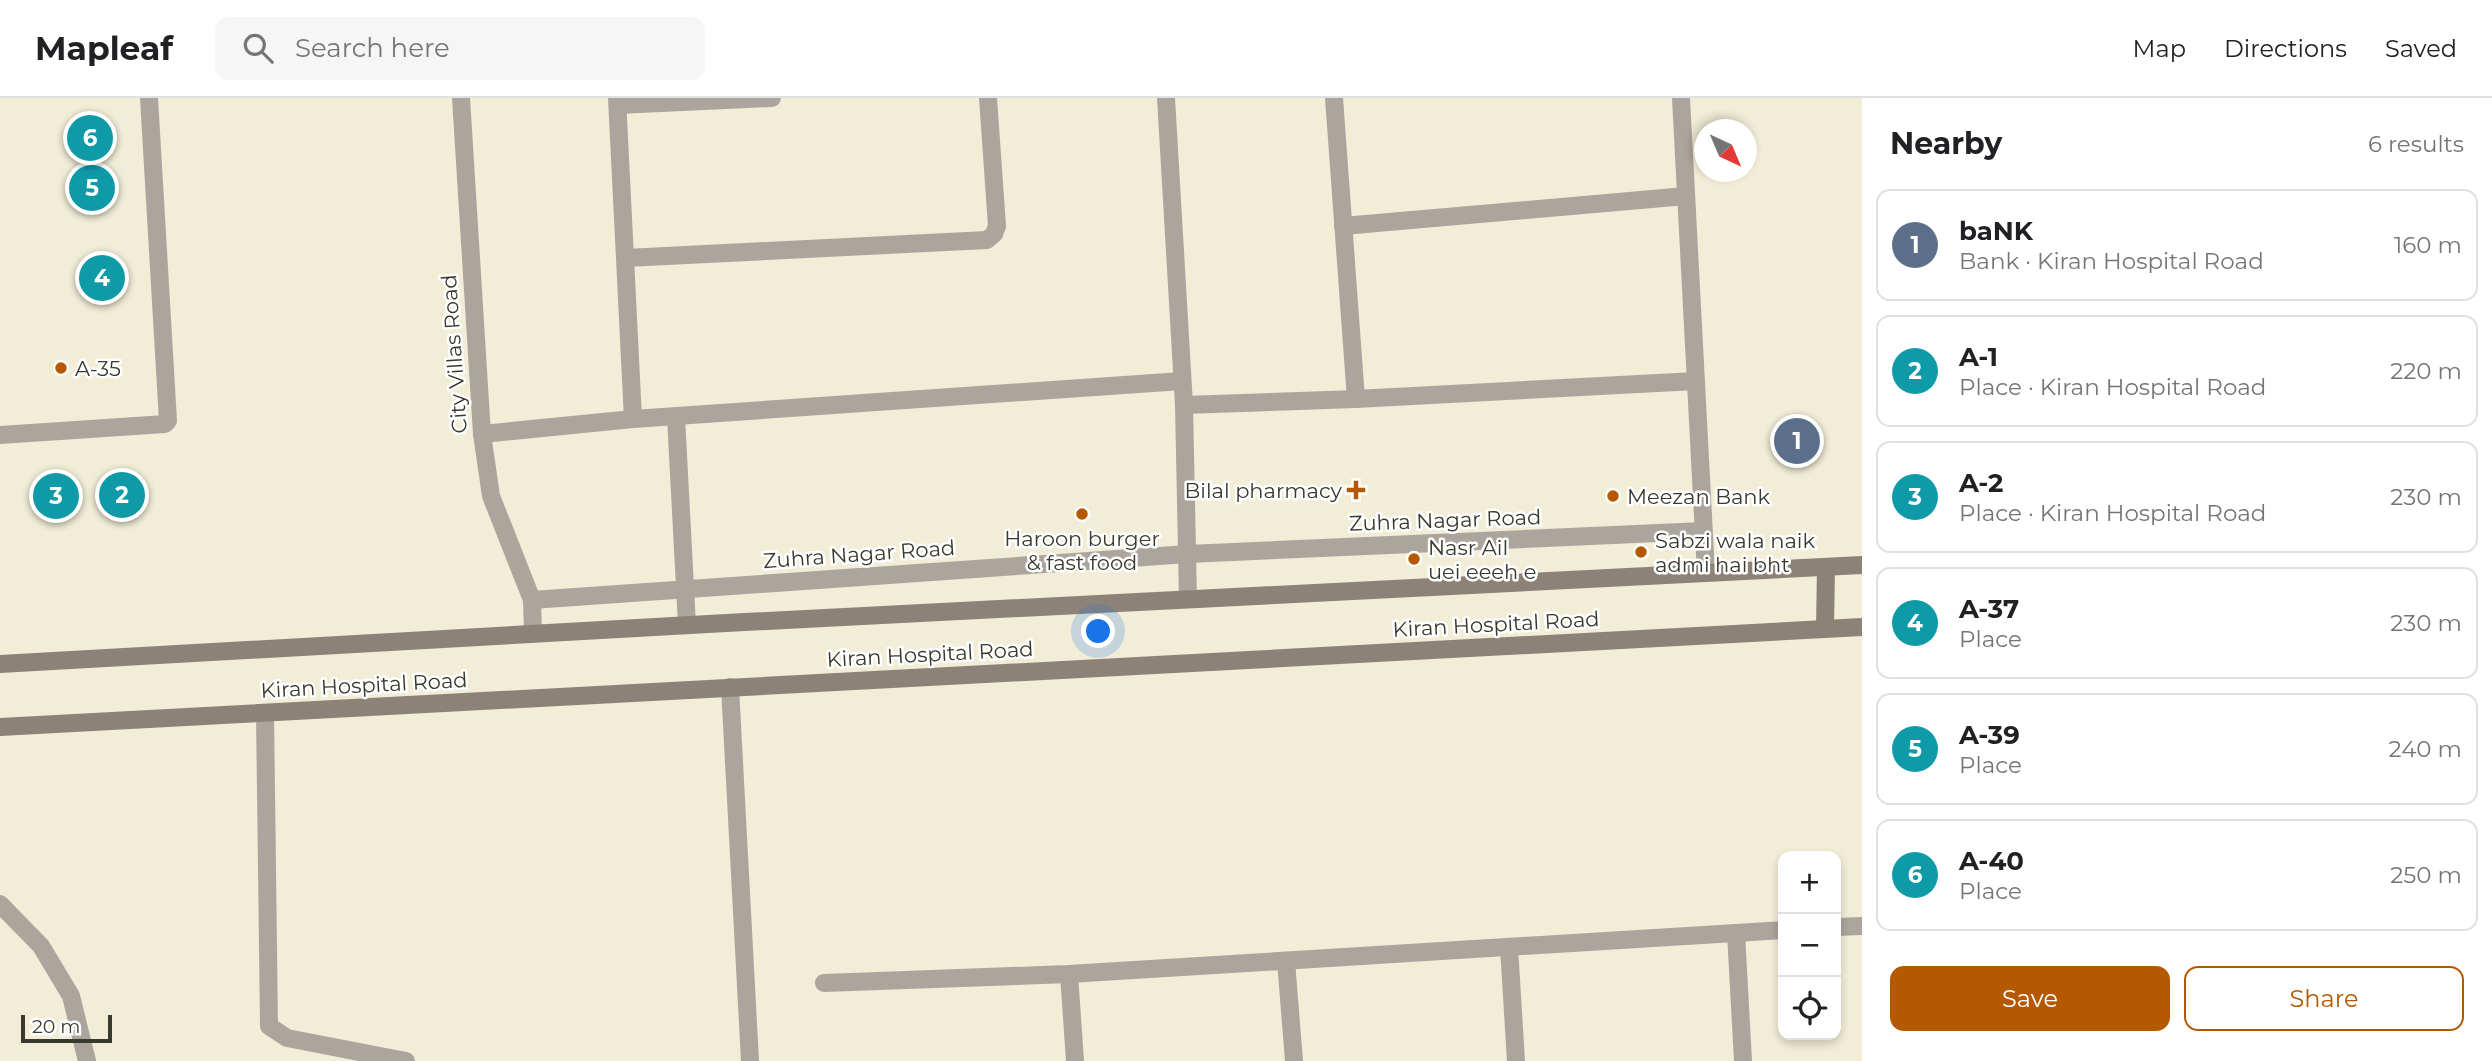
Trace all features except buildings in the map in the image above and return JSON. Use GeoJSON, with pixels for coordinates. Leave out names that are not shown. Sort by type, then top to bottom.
{"type":"FeatureCollection","features":[{"type":"Feature","properties":{"kind":"main road","name":"Kiran Hospital Road"},"geometry":{"type":"LineString","coordinates":[[0,664],[687,625],[1862,565]]}},
{"type":"Feature","properties":{"kind":"main road"},"geometry":{"type":"LineString","coordinates":[[1825,629],[1826,567]]}},
{"type":"Feature","properties":{"kind":"main road","name":"Kiran Hospital Road"},"geometry":{"type":"LineString","coordinates":[[0,727],[1862,627]]}},
{"type":"Feature","properties":{"kind":"street"},"geometry":{"type":"LineString","coordinates":[[0,435],[165,424],[168,421],[149,98]]}},
{"type":"Feature","properties":{"kind":"street","name":"City Villas Road"},"geometry":{"type":"LineString","coordinates":[[461,98],[482,434],[491,496],[532,600],[533,634]]}},
{"type":"Feature","properties":{"kind":"street"},"geometry":{"type":"LineString","coordinates":[[633,419],[618,102],[772,98]]}},
{"type":"Feature","properties":{"kind":"street"},"geometry":{"type":"LineString","coordinates":[[626,258],[987,240],[994,234],[997,226],[988,98]]}},
{"type":"Feature","properties":{"kind":"street"},"geometry":{"type":"LineString","coordinates":[[1166,98],[1184,405],[1188,599]]}},
{"type":"Feature","properties":{"kind":"street"},"geometry":{"type":"LineString","coordinates":[[1334,98],[1356,399]]}},
{"type":"Feature","properties":{"kind":"street"},"geometry":{"type":"LineString","coordinates":[[1681,98],[1706,573]]}},
{"type":"Feature","properties":{"kind":"street"},"geometry":{"type":"LineString","coordinates":[[1343,226],[1686,196]]}},
{"type":"Feature","properties":{"kind":"street"},"geometry":{"type":"LineString","coordinates":[[482,434],[633,419],[1182,381]]}},
{"type":"Feature","properties":{"kind":"street"},"geometry":{"type":"LineString","coordinates":[[1184,405],[1696,381]]}},
{"type":"Feature","properties":{"kind":"street"},"geometry":{"type":"LineString","coordinates":[[676,417],[687,625]]}},
{"type":"Feature","properties":{"kind":"street","name":"Zuhra Nagar Road"},"geometry":{"type":"LineString","coordinates":[[532,600],[1188,554],[1703,531]]}},
{"type":"Feature","properties":{"kind":"street"},"geometry":{"type":"LineString","coordinates":[[730,687],[750,1061]]}},
{"type":"Feature","properties":{"kind":"street"},"geometry":{"type":"LineString","coordinates":[[265,713],[269,1026],[275,1033],[287,1038],[406,1061]]}},
{"type":"Feature","properties":{"kind":"street"},"geometry":{"type":"LineString","coordinates":[[0,904],[41,946],[71,996],[87,1061]]}},
{"type":"Feature","properties":{"kind":"street"},"geometry":{"type":"LineString","coordinates":[[1841,927],[1862,926]]}},
{"type":"Feature","properties":{"kind":"street"},"geometry":{"type":"LineString","coordinates":[[824,983],[1069,974],[1778,930]]}},
{"type":"Feature","properties":{"kind":"street"},"geometry":{"type":"LineString","coordinates":[[1736,933],[1743,1061]]}},
{"type":"Feature","properties":{"kind":"street"},"geometry":{"type":"LineString","coordinates":[[1509,947],[1516,1061]]}},
{"type":"Feature","properties":{"kind":"street"},"geometry":{"type":"LineString","coordinates":[[1286,961],[1294,1061]]}},
{"type":"Feature","properties":{"kind":"street"},"geometry":{"type":"LineString","coordinates":[[1069,974],[1076,1061]]}},
{"type":"Feature","properties":{"kind":"place","name":"A-40"},"geometry":{"type":"Point","coordinates":[90,138]}},
{"type":"Feature","properties":{"kind":"place","name":"A-39"},"geometry":{"type":"Point","coordinates":[92,188]}},
{"type":"Feature","properties":{"kind":"place","name":"A-37"},"geometry":{"type":"Point","coordinates":[102,278]}},
{"type":"Feature","properties":{"kind":"place","name":"A-35"},"geometry":{"type":"Point","coordinates":[61,368]}},
{"type":"Feature","properties":{"kind":"place","name":"baNK"},"geometry":{"type":"Point","coordinates":[1797,441]}},
{"type":"Feature","properties":{"kind":"place","name":"Bilal pharmacy"},"geometry":{"type":"Point","coordinates":[1356,490]}},
{"type":"Feature","properties":{"kind":"place","name":"A-1"},"geometry":{"type":"Point","coordinates":[122,495]}},
{"type":"Feature","properties":{"kind":"place","name":"A-2"},"geometry":{"type":"Point","coordinates":[56,496]}},
{"type":"Feature","properties":{"kind":"place","name":"Meezan Bank"},"geometry":{"type":"Point","coordinates":[1613,496]}},
{"type":"Feature","properties":{"kind":"place","name":"Haroon burger & fast food"},"geometry":{"type":"Point","coordinates":[1082,514]}},
{"type":"Feature","properties":{"kind":"place","name":"Sabzi wala naik admi hai bht"},"geometry":{"type":"Point","coordinates":[1641,552]}},
{"type":"Feature","properties":{"kind":"place","name":"Nasr AiI uei eeeh e"},"geometry":{"type":"Point","coordinates":[1414,559]}}]}
